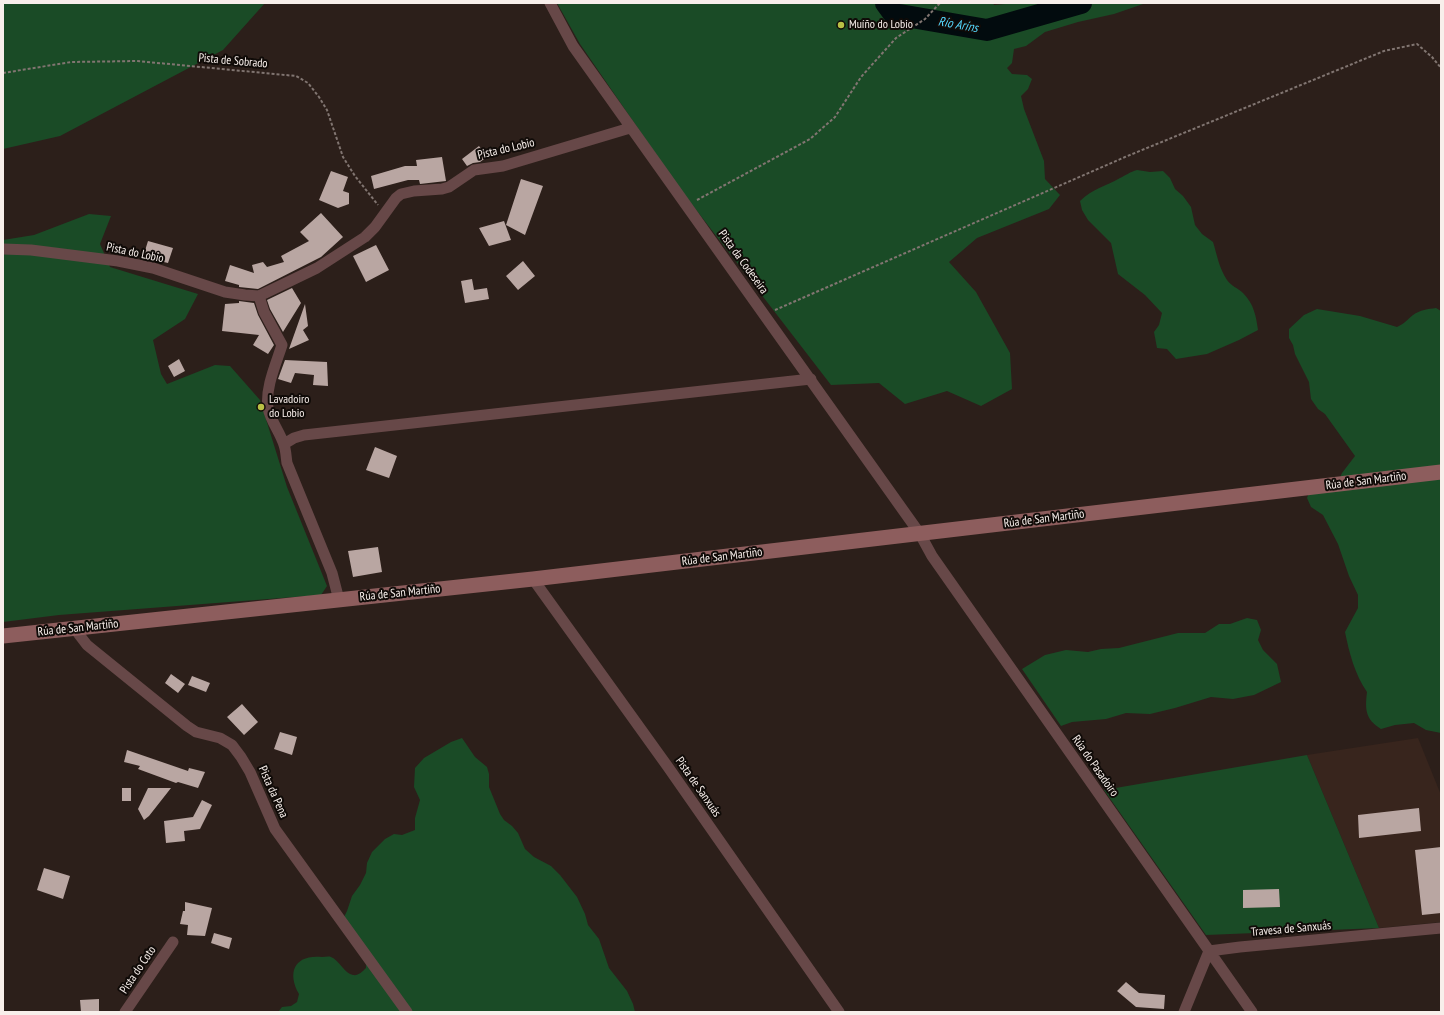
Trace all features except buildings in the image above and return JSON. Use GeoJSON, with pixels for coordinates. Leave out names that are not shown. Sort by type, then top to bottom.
{"type":"FeatureCollection","features":[{"type":"Feature","properties":{"kind":"street","name":"Pista da Codeseira"},"geometry":{"type":"LineString","coordinates":[[550,3],[573,46],[630,128],[811,379],[920,534]]}},
{"type":"Feature","properties":{"kind":"street","name":"Pista do Lobio"},"geometry":{"type":"LineString","coordinates":[[3,248],[118,261],[153,268],[225,292],[259,296],[317,268],[365,237],[375,227],[396,198],[407,192],[449,187],[474,170],[503,166],[630,128]]}},
{"type":"Feature","properties":{"kind":"street"},"geometry":{"type":"LineString","coordinates":[[259,296],[264,312],[282,345],[267,399],[268,409],[275,428],[284,444],[287,463],[332,573],[339,600]]}},
{"type":"Feature","properties":{"kind":"street"},"geometry":{"type":"LineString","coordinates":[[284,444],[294,438],[304,435],[811,379]]}},
{"type":"Feature","properties":{"kind":"street","name":"Rúa de San Martiño"},"geometry":{"type":"LineString","coordinates":[[3,636],[533,579],[1441,472]]}},
{"type":"Feature","properties":{"kind":"street","name":"Rúa do Pasadoiro"},"geometry":{"type":"LineString","coordinates":[[920,534],[941,569],[1252,1012]]}},
{"type":"Feature","properties":{"kind":"street","name":"Pista de Sanxuás"},"geometry":{"type":"LineString","coordinates":[[533,579],[668,767],[839,1012]]}},
{"type":"Feature","properties":{"kind":"street","name":"Pista da Pena"},"geometry":{"type":"LineString","coordinates":[[74,628],[87,645],[187,726],[196,732],[220,738],[232,745],[242,756],[275,829],[407,1012]]}},
{"type":"Feature","properties":{"kind":"street","name":"Travesa de Sanxuás"},"geometry":{"type":"LineString","coordinates":[[1209,951],[1441,928]]}},
{"type":"Feature","properties":{"kind":"street","name":"Pista do Coto"},"geometry":{"type":"LineString","coordinates":[[125,1012],[173,942]]}},
{"type":"Feature","properties":{"kind":"street"},"geometry":{"type":"LineString","coordinates":[[1184,1012],[1209,951]]}},
{"type":"Feature","properties":{"kind":"path"},"geometry":{"type":"LineString","coordinates":[[686,206],[810,138],[835,117],[861,77],[896,38],[925,19],[940,3]]}},
{"type":"Feature","properties":{"kind":"path"},"geometry":{"type":"LineString","coordinates":[[982,3],[989,3]]}},
{"type":"Feature","properties":{"kind":"path"},"geometry":{"type":"LineString","coordinates":[[764,314],[1125,157],[1384,51],[1417,44],[1432,57],[1441,68]]}},
{"type":"Feature","properties":{"kind":"path","name":"Pista de Sobrado"},"geometry":{"type":"LineString","coordinates":[[3,73],[71,62],[137,61],[296,76],[308,83],[319,97],[327,110],[343,157],[355,176],[384,214]]}},
{"type":"Feature","properties":{"kind":"shaded area"},"geometry":{"type":"Polygon","coordinates":[[[1418,738],[1441,795],[1441,922],[1379,928],[1307,755],[1418,738]]]}},
{"type":"Feature","properties":{"kind":"green space"},"geometry":{"type":"Polygon","coordinates":[[[3,3],[265,3],[223,50],[60,136],[3,149],[3,3]]]}},
{"type":"Feature","properties":{"kind":"green space"},"geometry":{"type":"Polygon","coordinates":[[[557,3],[993,3],[994,5],[1016,3],[1146,3],[1114,14],[1078,22],[1045,32],[1026,46],[1014,49],[1012,63],[1007,68],[1012,74],[1027,75],[1032,79],[1028,89],[1021,96],[1024,109],[1044,161],[1045,179],[1060,195],[1049,209],[977,238],[949,262],[976,292],[1010,353],[1012,389],[981,406],[947,391],[905,404],[879,383],[831,385],[677,185],[580,44],[557,3]]]}},
{"type":"Feature","properties":{"kind":"green space"},"geometry":{"type":"Polygon","coordinates":[[[1137,170],[1150,172],[1163,171],[1170,178],[1175,189],[1183,196],[1191,207],[1195,225],[1202,234],[1213,242],[1220,266],[1227,280],[1250,301],[1258,330],[1207,354],[1176,359],[1167,349],[1157,348],[1154,332],[1159,325],[1162,313],[1145,295],[1118,274],[1111,243],[1088,220],[1082,210],[1080,201],[1094,190],[1137,170]]]}},
{"type":"Feature","properties":{"kind":"green space"},"geometry":{"type":"Polygon","coordinates":[[[89,214],[111,216],[100,244],[110,267],[198,294],[185,319],[153,340],[161,374],[167,384],[215,365],[230,366],[260,400],[287,487],[327,586],[321,595],[59,615],[3,622],[3,240],[34,235],[89,214]]]}},
{"type":"Feature","properties":{"kind":"green space"},"geometry":{"type":"Polygon","coordinates":[[[1436,308],[1441,311],[1441,733],[1426,730],[1414,723],[1395,725],[1381,729],[1372,721],[1367,713],[1367,692],[1356,671],[1345,632],[1358,608],[1358,595],[1349,576],[1338,544],[1323,515],[1311,507],[1307,498],[1309,493],[1336,486],[1342,473],[1355,456],[1325,414],[1318,409],[1311,399],[1309,382],[1289,338],[1289,329],[1304,315],[1317,309],[1360,316],[1397,327],[1418,312],[1436,308]]]}},
{"type":"Feature","properties":{"kind":"green space"},"geometry":{"type":"Polygon","coordinates":[[[1247,618],[1257,620],[1261,630],[1258,640],[1263,650],[1277,664],[1281,682],[1254,695],[1233,699],[1211,697],[1150,714],[1126,713],[1106,719],[1072,722],[1061,726],[1022,669],[1045,655],[1066,650],[1088,652],[1101,649],[1119,648],[1178,633],[1205,633],[1219,624],[1230,624],[1247,618]]]}},
{"type":"Feature","properties":{"kind":"green space"},"geometry":{"type":"Polygon","coordinates":[[[462,738],[475,757],[487,767],[489,774],[489,787],[504,820],[518,833],[525,849],[534,857],[551,866],[577,897],[585,914],[588,925],[599,939],[609,968],[627,991],[635,1012],[278,1012],[282,1007],[291,1006],[297,1002],[299,994],[293,978],[294,971],[300,961],[306,958],[331,957],[347,972],[353,975],[358,974],[366,968],[366,962],[344,917],[352,896],[366,873],[367,863],[372,852],[385,839],[394,834],[402,835],[415,830],[415,818],[420,800],[414,787],[415,768],[424,758],[451,742],[462,738]]]}},
{"type":"Feature","properties":{"kind":"green space"},"geometry":{"type":"Polygon","coordinates":[[[1307,755],[1379,928],[1206,935],[1104,790],[1307,755]]]}},
{"type":"Feature","properties":{"kind":"waterway","name":"Río Aríns"},"geometry":{"type":"LineString","coordinates":[[886,3],[894,14],[987,30],[1081,3]]}},
{"type":"Feature","properties":{"kind":"place","name":"Muíño do Lobio"},"geometry":{"type":"Point","coordinates":[841,25]}},
{"type":"Feature","properties":{"kind":"place","name":"Lavadoiro do Lobio"},"geometry":{"type":"Point","coordinates":[261,407]}}]}
